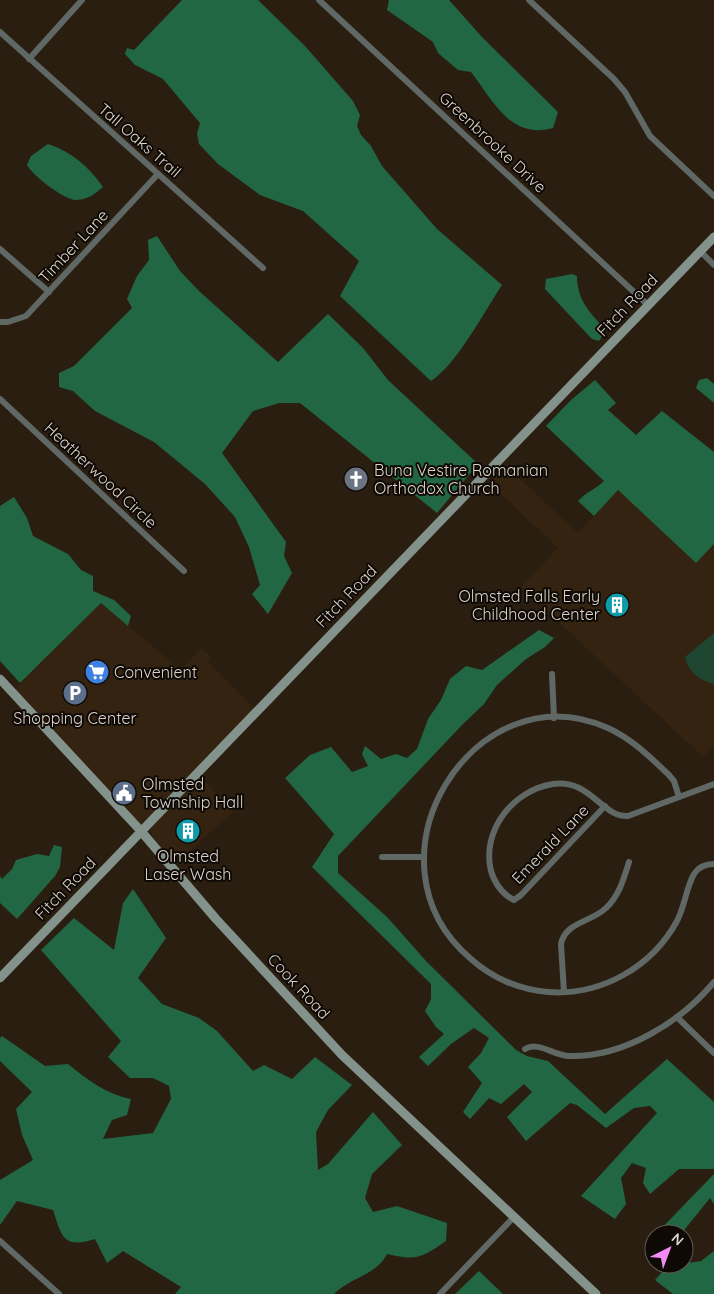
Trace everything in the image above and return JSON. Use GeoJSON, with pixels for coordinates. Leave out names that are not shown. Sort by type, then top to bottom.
{"type":"FeatureCollection","features":[{"type":"Feature","properties":{"kind":"street"},"geometry":{"type":"LineString","coordinates":[[29,59],[82,0]]}},
{"type":"Feature","properties":{"kind":"street","name":"Greenbrooke Drive"},"geometry":{"type":"LineString","coordinates":[[319,0],[648,305]]}},
{"type":"Feature","properties":{"kind":"street"},"geometry":{"type":"LineString","coordinates":[[529,0],[614,79],[625,92],[650,136],[714,196]]}},
{"type":"Feature","properties":{"kind":"street","name":"Tall Oaks Trail"},"geometry":{"type":"LineString","coordinates":[[0,32],[263,268]]}},
{"type":"Feature","properties":{"kind":"street","name":"Timber Lane"},"geometry":{"type":"LineString","coordinates":[[0,322],[8,322],[26,316],[158,174]]}},
{"type":"Feature","properties":{"kind":"street","name":"Fitch Road"},"geometry":{"type":"LineString","coordinates":[[0,978],[140,830],[714,237]]}},
{"type":"Feature","properties":{"kind":"street"},"geometry":{"type":"LineString","coordinates":[[0,249],[49,292]]}},
{"type":"Feature","properties":{"kind":"street"},"geometry":{"type":"LineString","coordinates":[[700,251],[714,265]]}},
{"type":"Feature","properties":{"kind":"street","name":"Heatherwood Circle"},"geometry":{"type":"LineString","coordinates":[[0,399],[184,571]]}},
{"type":"Feature","properties":{"kind":"street"},"geometry":{"type":"LineString","coordinates":[[552,674],[554,718]]}},
{"type":"Feature","properties":{"kind":"street","name":"Cook Road"},"geometry":{"type":"LineString","coordinates":[[0,679],[140,830],[216,920],[342,1055],[596,1294]]}},
{"type":"Feature","properties":{"kind":"street"},"geometry":{"type":"LineString","coordinates":[[679,797],[669,775],[634,744],[619,734],[589,722],[554,718],[530,722],[505,730],[480,746],[452,775],[438,796],[428,820],[423,857],[426,887],[434,910],[448,935],[464,954],[486,971],[506,982],[528,989],[564,992],[582,990],[609,982],[630,972],[647,959],[662,944],[678,920],[695,872],[703,866],[714,864]]}},
{"type":"Feature","properties":{"kind":"street","name":"Emerald Lane"},"geometry":{"type":"LineString","coordinates":[[555,784],[579,788],[592,795],[605,806],[526,891],[514,900],[499,888],[489,862],[489,849],[495,827],[514,804],[530,791],[555,784]]}},
{"type":"Feature","properties":{"kind":"street"},"geometry":{"type":"LineString","coordinates":[[605,806],[616,815],[628,816],[714,784]]}},
{"type":"Feature","properties":{"kind":"street"},"geometry":{"type":"LineString","coordinates":[[382,858],[423,857]]}},
{"type":"Feature","properties":{"kind":"street"},"geometry":{"type":"LineString","coordinates":[[564,992],[561,944],[563,936],[570,928],[589,920],[606,908],[618,892],[629,862]]}},
{"type":"Feature","properties":{"kind":"street"},"geometry":{"type":"LineString","coordinates":[[524,1049],[529,1046],[539,1047],[552,1053],[569,1056],[612,1049],[644,1037],[677,1017],[714,982]]}},
{"type":"Feature","properties":{"kind":"street"},"geometry":{"type":"LineString","coordinates":[[677,1017],[714,1053]]}},
{"type":"Feature","properties":{"kind":"street"},"geometry":{"type":"LineString","coordinates":[[440,1294],[514,1217]]}},
{"type":"Feature","properties":{"kind":"street"},"geometry":{"type":"LineString","coordinates":[[0,1241],[59,1294]]}},
{"type":"Feature","properties":{"kind":"shaded area"},"geometry":{"type":"Polygon","coordinates":[[[504,464],[578,533],[618,490],[696,563],[714,544],[714,745],[703,757],[521,587],[558,548],[488,482],[504,464]]]}},
{"type":"Feature","properties":{"kind":"shaded area"},"geometry":{"type":"Polygon","coordinates":[[[101,603],[181,670],[201,648],[211,657],[208,662],[254,708],[151,815],[140,824],[14,691],[101,603]]]}},
{"type":"Feature","properties":{"kind":"shaded area"},"geometry":{"type":"Polygon","coordinates":[[[199,776],[234,811],[173,866],[155,841],[150,830],[155,821],[199,776]]]}},
{"type":"Feature","properties":{"kind":"green space"},"geometry":{"type":"Polygon","coordinates":[[[182,0],[258,0],[305,46],[353,101],[360,115],[357,126],[361,135],[371,146],[382,166],[437,229],[502,285],[451,363],[431,381],[340,296],[359,261],[303,211],[260,195],[218,164],[199,144],[197,134],[200,123],[163,79],[135,65],[125,54],[127,48],[134,50],[182,0]]]}},
{"type":"Feature","properties":{"kind":"green space"},"geometry":{"type":"Polygon","coordinates":[[[389,0],[449,0],[482,37],[558,112],[553,128],[538,130],[525,128],[514,123],[495,105],[471,72],[458,70],[438,53],[433,42],[387,10],[389,0]]]}},
{"type":"Feature","properties":{"kind":"green space"},"geometry":{"type":"Polygon","coordinates":[[[48,144],[65,151],[79,161],[103,187],[90,196],[75,200],[63,196],[48,186],[27,165],[31,156],[48,144]]]}},
{"type":"Feature","properties":{"kind":"green space"},"geometry":{"type":"Polygon","coordinates":[[[157,236],[180,271],[199,291],[278,362],[328,314],[363,348],[388,380],[478,464],[437,513],[300,403],[279,403],[253,411],[222,453],[286,542],[284,556],[292,573],[268,614],[252,594],[260,585],[249,547],[235,517],[205,484],[154,442],[95,411],[73,391],[59,387],[59,373],[74,366],[132,308],[127,299],[137,276],[149,260],[148,240],[157,236]]]}},
{"type":"Feature","properties":{"kind":"green space"},"geometry":{"type":"Polygon","coordinates":[[[572,274],[577,276],[579,292],[586,306],[606,330],[599,341],[592,339],[545,289],[546,279],[572,274]]]}},
{"type":"Feature","properties":{"kind":"green space"},"geometry":{"type":"Polygon","coordinates":[[[707,378],[714,384],[714,403],[696,388],[699,380],[707,378]]]}},
{"type":"Feature","properties":{"kind":"green space"},"geometry":{"type":"Polygon","coordinates":[[[595,380],[616,403],[608,410],[636,435],[662,411],[714,452],[714,544],[696,563],[618,490],[594,516],[578,501],[604,481],[546,426],[571,400],[595,380]]]}},
{"type":"Feature","properties":{"kind":"green space"},"geometry":{"type":"Polygon","coordinates":[[[14,497],[27,518],[33,536],[68,554],[81,570],[93,576],[93,591],[114,600],[131,616],[128,626],[101,603],[20,683],[0,661],[0,506],[14,497]]]}},
{"type":"Feature","properties":{"kind":"green space"},"geometry":{"type":"Polygon","coordinates":[[[539,630],[554,638],[545,647],[526,659],[497,685],[484,704],[338,856],[338,873],[387,917],[426,961],[516,1050],[527,1056],[548,1061],[605,1114],[667,1059],[714,1102],[714,1169],[679,1169],[650,1194],[643,1183],[646,1168],[632,1163],[621,1178],[626,1204],[615,1219],[581,1196],[657,1113],[650,1106],[634,1108],[606,1128],[577,1105],[570,1103],[526,1141],[507,1117],[532,1092],[524,1084],[501,1104],[489,1098],[470,1119],[463,1112],[482,1083],[468,1067],[481,1053],[489,1038],[474,1028],[451,1044],[428,1066],[419,1057],[444,1034],[436,1027],[425,1011],[431,999],[431,984],[312,867],[334,834],[285,778],[310,755],[331,747],[352,772],[368,766],[362,754],[365,746],[381,759],[396,754],[407,758],[417,749],[428,719],[441,700],[450,679],[466,666],[482,670],[539,630]]]}},
{"type":"Feature","properties":{"kind":"green space"},"geometry":{"type":"Polygon","coordinates":[[[714,633],[714,684],[695,675],[686,662],[685,657],[714,633]]]}},
{"type":"Feature","properties":{"kind":"green space"},"geometry":{"type":"Polygon","coordinates":[[[54,845],[62,847],[60,867],[55,876],[17,919],[0,903],[0,876],[2,879],[12,869],[16,860],[37,854],[49,856],[54,845]]]}},
{"type":"Feature","properties":{"kind":"green space"},"geometry":{"type":"Polygon","coordinates":[[[133,889],[166,938],[138,978],[162,1004],[199,1018],[217,1031],[253,1071],[264,1065],[292,1079],[315,1057],[352,1085],[328,1110],[316,1132],[318,1170],[328,1164],[373,1112],[402,1145],[372,1174],[365,1198],[373,1212],[397,1206],[447,1223],[446,1241],[418,1256],[405,1257],[387,1254],[377,1267],[347,1284],[334,1294],[175,1294],[181,1287],[123,1251],[107,1263],[95,1239],[76,1242],[65,1238],[53,1210],[17,1201],[0,1225],[0,1180],[33,1160],[22,1135],[16,1109],[32,1092],[0,1061],[0,1038],[2,1036],[45,1066],[68,1064],[105,1090],[131,1099],[127,1115],[112,1120],[103,1139],[153,1133],[171,1099],[169,1086],[153,1078],[130,1078],[108,1057],[121,1041],[41,950],[74,918],[114,950],[123,903],[133,889]]]}},
{"type":"Feature","properties":{"kind":"green space"},"geometry":{"type":"Polygon","coordinates":[[[714,1174],[714,1204],[710,1198],[689,1224],[666,1224],[714,1174]]]}},
{"type":"Feature","properties":{"kind":"green space"},"geometry":{"type":"Polygon","coordinates":[[[714,1251],[714,1294],[673,1294],[655,1280],[661,1274],[694,1274],[694,1262],[701,1261],[714,1251]]]}},
{"type":"Feature","properties":{"kind":"green space"},"geometry":{"type":"Polygon","coordinates":[[[479,1271],[503,1294],[455,1294],[479,1271]]]}},
{"type":"Feature","properties":{"kind":"place","name":"Buna Vestire Romanian Orthodox Church"},"geometry":{"type":"Point","coordinates":[356,479]}},
{"type":"Feature","properties":{"kind":"place","name":"Olmsted Falls Early Childhood Center"},"geometry":{"type":"Point","coordinates":[617,605]}},
{"type":"Feature","properties":{"kind":"place","name":"Convenient"},"geometry":{"type":"Point","coordinates":[97,672]}},
{"type":"Feature","properties":{"kind":"place","name":"Shopping Center"},"geometry":{"type":"Point","coordinates":[75,693]}},
{"type":"Feature","properties":{"kind":"place","name":"Olmsted Township Hall"},"geometry":{"type":"Point","coordinates":[124,793]}},
{"type":"Feature","properties":{"kind":"place","name":"Olmsted Laser Wash"},"geometry":{"type":"Point","coordinates":[188,831]}}]}
